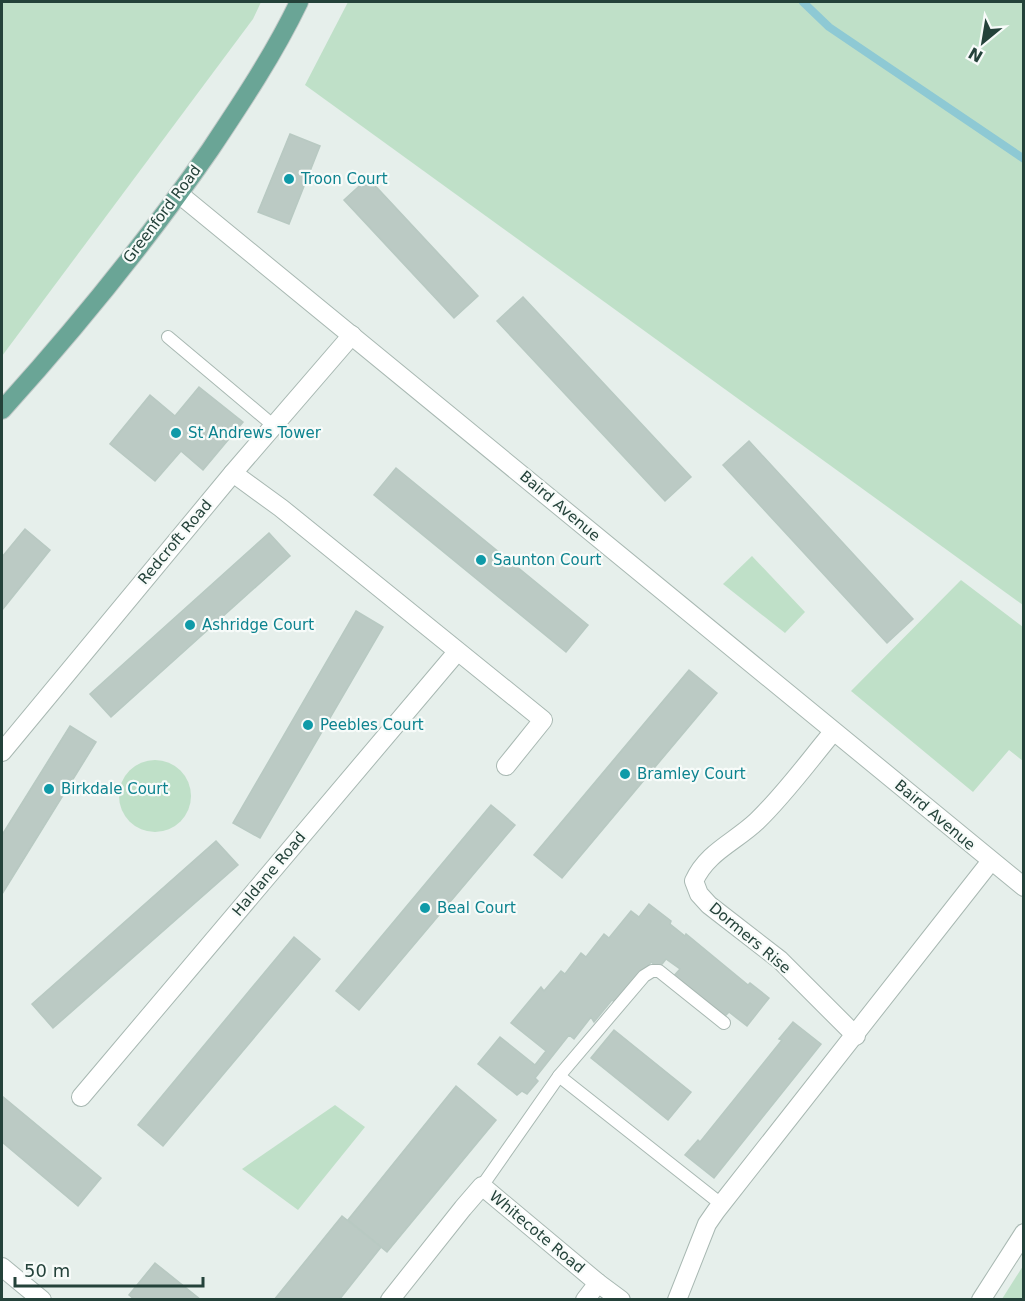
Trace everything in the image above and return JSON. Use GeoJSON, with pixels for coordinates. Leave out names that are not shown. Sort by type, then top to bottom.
{"type":"FeatureCollection","features":[{"type":"Feature","properties":{"kind":"main road","name":"Greenford Road"},"geometry":{"type":"LineString","coordinates":[[2,410],[105,289],[179,194],[236,111],[280,41],[299,2]]}},
{"type":"Feature","properties":{"kind":"street","name":"Baird Avenue"},"geometry":{"type":"LineString","coordinates":[[179,194],[1023,887]]}},
{"type":"Feature","properties":{"kind":"street","name":"Redcroft Road"},"geometry":{"type":"LineString","coordinates":[[2,752],[233,473],[352,335]]}},
{"type":"Feature","properties":{"kind":"street"},"geometry":{"type":"LineString","coordinates":[[233,473],[281,508],[543,720],[506,766]]}},
{"type":"Feature","properties":{"kind":"street","name":"Haldane Road"},"geometry":{"type":"LineString","coordinates":[[81,1097],[457,652]]}},
{"type":"Feature","properties":{"kind":"street","name":"Dormers Rise"},"geometry":{"type":"LineString","coordinates":[[833,732],[777,800],[756,822],[710,857],[699,869],[694,881],[699,894],[709,905],[780,960],[856,1036]]}},
{"type":"Feature","properties":{"kind":"street"},"geometry":{"type":"LineString","coordinates":[[677,1299],[707,1224],[721,1204],[992,861]]}},
{"type":"Feature","properties":{"kind":"street","name":"Whitecote Road"},"geometry":{"type":"LineString","coordinates":[[390,1299],[482,1186],[598,1283],[621,1299]]}},
{"type":"Feature","properties":{"kind":"street"},"geometry":{"type":"LineString","coordinates":[[981,1299],[1023,1233]]}},
{"type":"Feature","properties":{"kind":"street"},"geometry":{"type":"LineString","coordinates":[[2,1267],[42,1299]]}},
{"type":"Feature","properties":{"kind":"street"},"geometry":{"type":"LineString","coordinates":[[585,1299],[598,1283]]}},
{"type":"Feature","properties":{"kind":"lane"},"geometry":{"type":"LineString","coordinates":[[168,337],[274,426]]}},
{"type":"Feature","properties":{"kind":"lane"},"geometry":{"type":"LineString","coordinates":[[482,1186],[559,1076],[644,976],[652,971],[659,971],[724,1023]]}},
{"type":"Feature","properties":{"kind":"lane"},"geometry":{"type":"LineString","coordinates":[[559,1076],[721,1204]]}},
{"type":"Feature","properties":{"kind":"green space"},"geometry":{"type":"Polygon","coordinates":[[[2,2],[261,2],[253,19],[2,356],[2,2]]]}},
{"type":"Feature","properties":{"kind":"green space"},"geometry":{"type":"Polygon","coordinates":[[[348,2],[1023,2],[1023,605],[305,85],[348,2]]]}},
{"type":"Feature","properties":{"kind":"green space"},"geometry":{"type":"Polygon","coordinates":[[[752,556],[805,612],[785,633],[723,584],[752,556]]]}},
{"type":"Feature","properties":{"kind":"green space"},"geometry":{"type":"Polygon","coordinates":[[[961,580],[1023,627],[1023,761],[1009,750],[973,792],[851,691],[961,580]]]}},
{"type":"Feature","properties":{"kind":"green space"},"geometry":{"type":"Polygon","coordinates":[[[162,760],[181,770],[189,782],[191,796],[189,810],[181,822],[169,830],[148,832],[129,822],[121,810],[119,789],[129,770],[141,762],[162,760]]]}},
{"type":"Feature","properties":{"kind":"green space"},"geometry":{"type":"Polygon","coordinates":[[[335,1105],[365,1127],[298,1210],[242,1169],[335,1105]]]}},
{"type":"Feature","properties":{"kind":"green space"},"geometry":{"type":"Polygon","coordinates":[[[1023,1266],[1023,1299],[1002,1299],[1023,1266]]]}},
{"type":"Feature","properties":{"kind":"building","name":"Troon Court"},"geometry":{"type":"Polygon","coordinates":[[[290,134],[320,146],[289,224],[258,212],[290,134]]]}},
{"type":"Feature","properties":{"kind":"building"},"geometry":{"type":"Polygon","coordinates":[[[368,178],[478,296],[454,318],[344,200],[368,178]]]}},
{"type":"Feature","properties":{"kind":"building"},"geometry":{"type":"Polygon","coordinates":[[[523,297],[691,477],[665,501],[497,321],[523,297]]]}},
{"type":"Feature","properties":{"kind":"building","name":"St Andrews Tower"},"geometry":{"type":"Polygon","coordinates":[[[199,387],[243,422],[203,470],[181,451],[155,481],[110,444],[150,395],[175,416],[199,387]]]}},
{"type":"Feature","properties":{"kind":"building"},"geometry":{"type":"Polygon","coordinates":[[[749,441],[913,619],[887,643],[723,465],[749,441]]]}},
{"type":"Feature","properties":{"kind":"building","name":"Saunton Court"},"geometry":{"type":"Polygon","coordinates":[[[396,468],[588,625],[566,652],[374,495],[396,468]]]}},
{"type":"Feature","properties":{"kind":"building"},"geometry":{"type":"Polygon","coordinates":[[[25,529],[50,550],[2,610],[2,557],[25,529]]]}},
{"type":"Feature","properties":{"kind":"building","name":"Ashridge Court"},"geometry":{"type":"Polygon","coordinates":[[[269,533],[290,556],[111,717],[90,694],[269,533]]]}},
{"type":"Feature","properties":{"kind":"building","name":"Peebles Court"},"geometry":{"type":"Polygon","coordinates":[[[356,611],[383,627],[260,838],[233,823],[356,611]]]}},
{"type":"Feature","properties":{"kind":"building","name":"Bramley Court"},"geometry":{"type":"Polygon","coordinates":[[[689,670],[717,693],[562,878],[534,855],[689,670]]]}},
{"type":"Feature","properties":{"kind":"building","name":"Birkdale Court"},"geometry":{"type":"Polygon","coordinates":[[[70,726],[96,742],[2,894],[2,835],[70,726]]]}},
{"type":"Feature","properties":{"kind":"building","name":"Beal Court"},"geometry":{"type":"Polygon","coordinates":[[[491,805],[515,825],[359,1010],[336,991],[491,805]]]}},
{"type":"Feature","properties":{"kind":"building"},"geometry":{"type":"Polygon","coordinates":[[[216,841],[238,865],[53,1028],[32,1004],[216,841]]]}},
{"type":"Feature","properties":{"kind":"building"},"geometry":{"type":"Polygon","coordinates":[[[649,904],[671,921],[670,924],[685,936],[686,934],[748,985],[750,983],[769,998],[747,1026],[729,1012],[723,1018],[672,978],[680,969],[666,959],[659,968],[651,962],[617,1004],[612,1000],[594,1022],[591,1017],[574,1039],[569,1035],[535,1078],[538,1081],[527,1094],[522,1091],[517,1095],[478,1064],[500,1037],[535,1065],[546,1051],[511,1023],[541,987],[544,991],[561,971],[565,974],[581,953],[586,957],[604,934],[609,938],[631,911],[639,917],[649,904]]]}},
{"type":"Feature","properties":{"kind":"building"},"geometry":{"type":"Polygon","coordinates":[[[294,937],[320,959],[163,1146],[138,1125],[294,937]]]}},
{"type":"Feature","properties":{"kind":"building"},"geometry":{"type":"Polygon","coordinates":[[[793,1022],[821,1044],[714,1178],[685,1155],[698,1140],[700,1142],[782,1040],[779,1039],[793,1022]]]}},
{"type":"Feature","properties":{"kind":"building"},"geometry":{"type":"Polygon","coordinates":[[[614,1030],[691,1092],[668,1120],[591,1058],[614,1030]]]}},
{"type":"Feature","properties":{"kind":"building"},"geometry":{"type":"Polygon","coordinates":[[[456,1086],[496,1120],[387,1252],[348,1220],[456,1086]]]}},
{"type":"Feature","properties":{"kind":"building"},"geometry":{"type":"Polygon","coordinates":[[[2,1096],[101,1178],[78,1206],[2,1142],[2,1096]]]}},
{"type":"Feature","properties":{"kind":"building"},"geometry":{"type":"Polygon","coordinates":[[[342,1216],[381,1247],[339,1300],[274,1300],[342,1216]]]}},
{"type":"Feature","properties":{"kind":"building"},"geometry":{"type":"Polygon","coordinates":[[[155,1263],[201,1300],[135,1300],[129,1295],[155,1263]]]}},
{"type":"Feature","properties":{"kind":"waterway"},"geometry":{"type":"LineString","coordinates":[[803,2],[829,27],[1024,159]]}},
{"type":"Feature","properties":{"kind":"place","name":"Troon Court"},"geometry":{"type":"Point","coordinates":[289,179]}},
{"type":"Feature","properties":{"kind":"place","name":"St Andrews Tower"},"geometry":{"type":"Point","coordinates":[176,433]}},
{"type":"Feature","properties":{"kind":"place","name":"Saunton Court"},"geometry":{"type":"Point","coordinates":[481,560]}},
{"type":"Feature","properties":{"kind":"place","name":"Ashridge Court"},"geometry":{"type":"Point","coordinates":[190,625]}},
{"type":"Feature","properties":{"kind":"place","name":"Peebles Court"},"geometry":{"type":"Point","coordinates":[308,725]}},
{"type":"Feature","properties":{"kind":"place","name":"Bramley Court"},"geometry":{"type":"Point","coordinates":[625,774]}},
{"type":"Feature","properties":{"kind":"place","name":"Birkdale Court"},"geometry":{"type":"Point","coordinates":[49,789]}},
{"type":"Feature","properties":{"kind":"place","name":"Beal Court"},"geometry":{"type":"Point","coordinates":[425,908]}}]}
